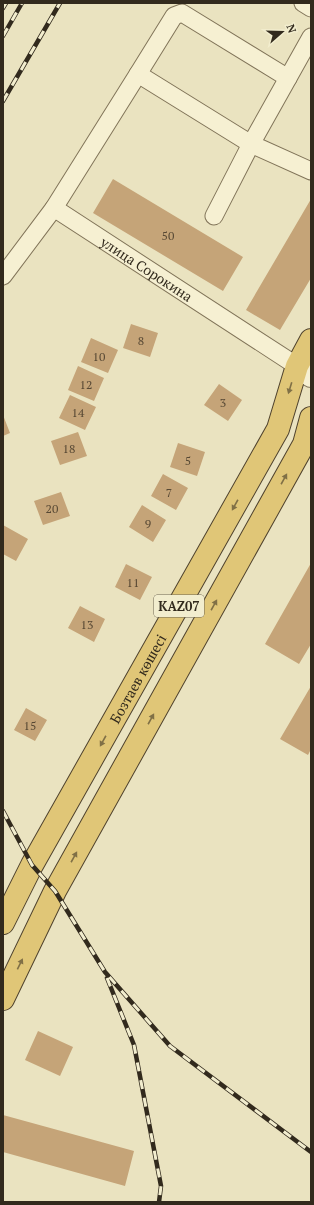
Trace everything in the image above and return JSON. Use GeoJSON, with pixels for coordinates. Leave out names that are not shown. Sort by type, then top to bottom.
{"type":"FeatureCollection","features":[{"type":"Feature","properties":{"kind":"highway","name":"Бозтаев көшесі"},"geometry":{"type":"LineString","coordinates":[[8,899],[32,866],[278,429],[304,371],[311,340]]}},
{"type":"Feature","properties":{"kind":"highway","name":"KAZ07"},"geometry":{"type":"LineString","coordinates":[[3,999],[55,891],[304,444],[311,418]]}},
{"type":"Feature","properties":{"kind":"highway","name":"KAZ07"},"geometry":{"type":"LineString","coordinates":[[3,922],[8,899]]}},
{"type":"Feature","properties":{"kind":"street"},"geometry":{"type":"LineString","coordinates":[[303,3],[311,8]]}},
{"type":"Feature","properties":{"kind":"street"},"geometry":{"type":"LineString","coordinates":[[3,276],[54,208],[174,16],[182,13],[288,78]]}},
{"type":"Feature","properties":{"kind":"street"},"geometry":{"type":"LineString","coordinates":[[214,216],[251,144],[311,37]]}},
{"type":"Feature","properties":{"kind":"street"},"geometry":{"type":"LineString","coordinates":[[138,74],[251,144],[311,171]]}},
{"type":"Feature","properties":{"kind":"street","name":"улица Сорокина"},"geometry":{"type":"LineString","coordinates":[[54,208],[304,371]]}},
{"type":"Feature","properties":{"kind":"building"},"geometry":{"type":"Polygon","coordinates":[[[113,179],[243,257],[223,291],[93,213],[113,179]]]}},
{"type":"Feature","properties":{"kind":"building"},"geometry":{"type":"Polygon","coordinates":[[[311,199],[311,278],[280,330],[246,310],[311,199]]]}},
{"type":"Feature","properties":{"kind":"building"},"geometry":{"type":"Polygon","coordinates":[[[131,324],[158,333],[150,357],[123,348],[131,324]]]}},
{"type":"Feature","properties":{"kind":"building"},"geometry":{"type":"Polygon","coordinates":[[[91,338],[118,350],[108,373],[81,362],[91,338]]]}},
{"type":"Feature","properties":{"kind":"building"},"geometry":{"type":"Polygon","coordinates":[[[78,366],[104,378],[94,401],[68,390],[78,366]]]}},
{"type":"Feature","properties":{"kind":"building"},"geometry":{"type":"Polygon","coordinates":[[[219,384],[242,400],[228,421],[204,405],[219,384]]]}},
{"type":"Feature","properties":{"kind":"building"},"geometry":{"type":"Polygon","coordinates":[[[70,395],[96,407],[85,430],[59,418],[70,395]]]}},
{"type":"Feature","properties":{"kind":"building"},"geometry":{"type":"Polygon","coordinates":[[[3,415],[10,433],[3,436],[3,415]]]}},
{"type":"Feature","properties":{"kind":"building"},"geometry":{"type":"Polygon","coordinates":[[[78,432],[87,456],[60,465],[51,441],[78,432]]]}},
{"type":"Feature","properties":{"kind":"building"},"geometry":{"type":"Polygon","coordinates":[[[178,443],[205,452],[197,476],[170,467],[178,443]]]}},
{"type":"Feature","properties":{"kind":"building"},"geometry":{"type":"Polygon","coordinates":[[[163,474],[188,488],[176,510],[151,496],[163,474]]]}},
{"type":"Feature","properties":{"kind":"building"},"geometry":{"type":"Polygon","coordinates":[[[61,492],[70,516],[43,525],[34,501],[61,492]]]}},
{"type":"Feature","properties":{"kind":"building"},"geometry":{"type":"Polygon","coordinates":[[[142,505],[166,520],[153,542],[129,527],[142,505]]]}},
{"type":"Feature","properties":{"kind":"building"},"geometry":{"type":"Polygon","coordinates":[[[3,525],[28,539],[16,561],[3,554],[3,525]]]}},
{"type":"Feature","properties":{"kind":"building"},"geometry":{"type":"Polygon","coordinates":[[[311,563],[311,644],[299,664],[265,644],[311,563]]]}},
{"type":"Feature","properties":{"kind":"building"},"geometry":{"type":"Polygon","coordinates":[[[126,564],[152,577],[140,600],[115,587],[126,564]]]}},
{"type":"Feature","properties":{"kind":"building"},"geometry":{"type":"Polygon","coordinates":[[[80,606],[105,619],[94,642],[68,628],[80,606]]]}},
{"type":"Feature","properties":{"kind":"building"},"geometry":{"type":"Polygon","coordinates":[[[311,686],[311,749],[308,755],[280,739],[311,686]]]}},
{"type":"Feature","properties":{"kind":"building"},"geometry":{"type":"Polygon","coordinates":[[[26,708],[47,720],[35,741],[14,730],[26,708]]]}},
{"type":"Feature","properties":{"kind":"building"},"geometry":{"type":"Polygon","coordinates":[[[38,1031],[73,1047],[60,1076],[25,1060],[38,1031]]]}},
{"type":"Feature","properties":{"kind":"building"},"geometry":{"type":"Polygon","coordinates":[[[3,1115],[134,1151],[125,1186],[3,1152],[3,1115]]]}},
{"type":"Feature","properties":{"kind":"railway"},"geometry":{"type":"LineString","coordinates":[[3,8],[6,3]]}},
{"type":"Feature","properties":{"kind":"railway"},"geometry":{"type":"LineString","coordinates":[[3,36],[22,3]]}},
{"type":"Feature","properties":{"kind":"railway"},"geometry":{"type":"LineString","coordinates":[[3,101],[60,3]]}},
{"type":"Feature","properties":{"kind":"railway"},"geometry":{"type":"LineString","coordinates":[[3,811],[32,865],[55,891],[105,972],[170,1046],[311,1152]]}},
{"type":"Feature","properties":{"kind":"railway"},"geometry":{"type":"LineString","coordinates":[[107,978],[134,1045],[161,1186],[159,1202]]}}]}
